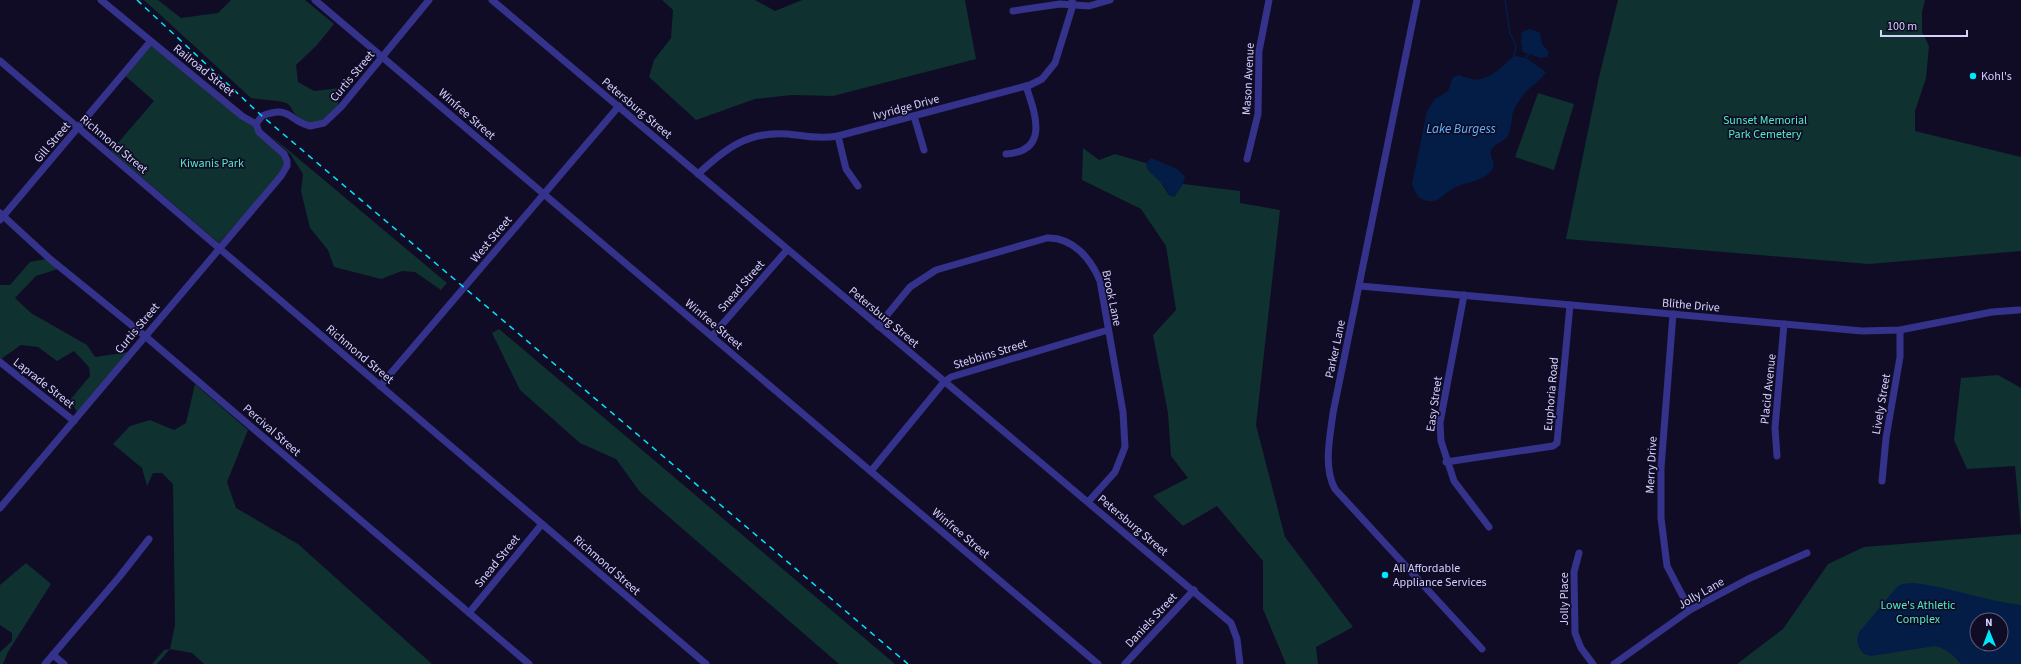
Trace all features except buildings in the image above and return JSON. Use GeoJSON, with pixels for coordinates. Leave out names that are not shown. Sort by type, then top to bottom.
{"type":"FeatureCollection","features":[{"type":"Feature","properties":{"kind":"street","name":"Railroad Street"},"geometry":{"type":"LineString","coordinates":[[102,0],[150,42],[242,116],[256,124],[259,132],[282,153],[287,161]]}},
{"type":"Feature","properties":{"kind":"street","name":"Winfree Street"},"geometry":{"type":"LineString","coordinates":[[315,0],[383,56],[543,194],[1098,664]]}},
{"type":"Feature","properties":{"kind":"street","name":"Curtis Street"},"geometry":{"type":"LineString","coordinates":[[256,124],[262,116],[278,112],[289,114],[310,126],[324,123],[341,107],[429,0]]}},
{"type":"Feature","properties":{"kind":"street","name":"Petersburg Street"},"geometry":{"type":"LineString","coordinates":[[492,0],[944,382],[1194,590],[1231,623],[1237,639],[1240,664]]}},
{"type":"Feature","properties":{"kind":"street"},"geometry":{"type":"LineString","coordinates":[[1013,11],[1073,2],[1089,6],[1110,0]]}},
{"type":"Feature","properties":{"kind":"street","name":"Mason Avenue"},"geometry":{"type":"LineString","coordinates":[[1247,159],[1258,114],[1259,51],[1269,0]]}},
{"type":"Feature","properties":{"kind":"street","name":"Parker Lane"},"geometry":{"type":"LineString","coordinates":[[1417,0],[1333,413],[1328,468],[1331,482],[1335,489],[1367,526],[1482,649]]}},
{"type":"Feature","properties":{"kind":"street","name":"Ivyridge Drive"},"geometry":{"type":"LineString","coordinates":[[698,174],[727,149],[741,141],[757,136],[779,134],[821,138],[838,136],[1026,86],[1042,78],[1055,63],[1073,2]]}},
{"type":"Feature","properties":{"kind":"street","name":"Gill Street"},"geometry":{"type":"LineString","coordinates":[[1,216],[78,128],[150,42]]}},
{"type":"Feature","properties":{"kind":"street","name":"Richmond Street"},"geometry":{"type":"LineString","coordinates":[[0,61],[705,664]]}},
{"type":"Feature","properties":{"kind":"street"},"geometry":{"type":"LineString","coordinates":[[1006,154],[1014,153],[1027,147],[1035,135],[1036,116],[1026,86]]}},
{"type":"Feature","properties":{"kind":"street","name":"West Street"},"geometry":{"type":"LineString","coordinates":[[380,386],[619,106]]}},
{"type":"Feature","properties":{"kind":"street"},"geometry":{"type":"LineString","coordinates":[[914,116],[924,150]]}},
{"type":"Feature","properties":{"kind":"street"},"geometry":{"type":"LineString","coordinates":[[838,136],[846,169],[858,186]]}},
{"type":"Feature","properties":{"kind":"street","name":"Curtis Street"},"geometry":{"type":"LineString","coordinates":[[0,508],[281,176],[287,168],[287,161]]}},
{"type":"Feature","properties":{"kind":"street","name":"Percival Street"},"geometry":{"type":"LineString","coordinates":[[1,216],[50,259],[145,336],[529,664]]}},
{"type":"Feature","properties":{"kind":"street","name":"Brook Lane"},"geometry":{"type":"LineString","coordinates":[[878,326],[910,287],[936,270],[1047,238],[1063,239],[1072,244],[1092,263],[1100,281],[1123,412],[1125,447],[1115,472],[1088,502]]}},
{"type":"Feature","properties":{"kind":"street","name":"Snead Street"},"geometry":{"type":"LineString","coordinates":[[712,336],[787,250]]}},
{"type":"Feature","properties":{"kind":"street","name":"Blithe Drive"},"geometry":{"type":"LineString","coordinates":[[1360,286],[1862,331],[1900,330],[1992,312],[2019,310]]}},
{"type":"Feature","properties":{"kind":"street","name":"Easy Street"},"geometry":{"type":"LineString","coordinates":[[1464,295],[1440,423],[1441,441],[1446,462],[1454,481],[1489,527]]}},
{"type":"Feature","properties":{"kind":"street","name":"Euphoria Road"},"geometry":{"type":"LineString","coordinates":[[1446,462],[1553,446],[1557,443],[1570,305]]}},
{"type":"Feature","properties":{"kind":"street","name":"Merry Drive"},"geometry":{"type":"LineString","coordinates":[[1673,314],[1661,468],[1661,518],[1667,566],[1690,610]]}},
{"type":"Feature","properties":{"kind":"street","name":"Placid Avenue"},"geometry":{"type":"LineString","coordinates":[[1777,456],[1775,428],[1784,324]]}},
{"type":"Feature","properties":{"kind":"street","name":"Stebbins Street"},"geometry":{"type":"LineString","coordinates":[[871,471],[944,382],[956,375],[1108,330]]}},
{"type":"Feature","properties":{"kind":"street","name":"Lively Street"},"geometry":{"type":"LineString","coordinates":[[1882,482],[1886,438],[1900,357],[1900,330]]}},
{"type":"Feature","properties":{"kind":"street","name":"Laprade Street"},"geometry":{"type":"LineString","coordinates":[[0,362],[74,421]]}},
{"type":"Feature","properties":{"kind":"street","name":"Snead Street"},"geometry":{"type":"LineString","coordinates":[[469,613],[542,524]]}},
{"type":"Feature","properties":{"kind":"street"},"geometry":{"type":"LineString","coordinates":[[46,664],[149,539]]}},
{"type":"Feature","properties":{"kind":"street","name":"Jolly Place"},"geometry":{"type":"LineString","coordinates":[[1578,553],[1574,572],[1575,633],[1581,648],[1593,664]]}},
{"type":"Feature","properties":{"kind":"street","name":"Jolly Lane"},"geometry":{"type":"LineString","coordinates":[[1614,664],[1690,610],[1748,579],[1807,553]]}},
{"type":"Feature","properties":{"kind":"street","name":"Daniels Street"},"geometry":{"type":"LineString","coordinates":[[1125,664],[1194,590]]}},
{"type":"Feature","properties":{"kind":"street"},"geometry":{"type":"LineString","coordinates":[[53,655],[64,664]]}},
{"type":"Feature","properties":{"kind":"green space"},"geometry":{"type":"Polygon","coordinates":[[[144,0],[158,0],[181,18],[218,13],[231,0],[305,0],[334,24],[317,45],[296,65],[298,82],[314,91],[340,88],[338,106],[318,122],[307,123],[301,120],[289,105],[285,103],[251,98],[144,0]]]}},
{"type":"Feature","properties":{"kind":"green space"},"geometry":{"type":"Polygon","coordinates":[[[662,0],[755,0],[775,11],[802,0],[965,0],[976,59],[833,96],[792,95],[755,99],[696,120],[649,77],[654,60],[671,38],[673,10],[662,0]]]}},
{"type":"Feature","properties":{"kind":"green space","name":"Sunset Memorial Park Cemetery"},"geometry":{"type":"Polygon","coordinates":[[[1618,0],[1925,0],[1922,12],[1922,32],[1929,46],[1926,78],[1915,111],[1915,131],[2021,157],[2021,251],[1869,264],[1566,239],[1599,77],[1618,0]]]}},
{"type":"Feature","properties":{"kind":"green space","name":"Kiwanis Park"},"geometry":{"type":"Polygon","coordinates":[[[149,44],[256,124],[286,158],[287,168],[219,243],[111,151],[154,101],[123,74],[149,44]]]}},
{"type":"Feature","properties":{"kind":"green space"},"geometry":{"type":"Polygon","coordinates":[[[1538,93],[1574,104],[1554,170],[1515,157],[1538,93]]]}},
{"type":"Feature","properties":{"kind":"green space"},"geometry":{"type":"Polygon","coordinates":[[[269,134],[447,283],[441,290],[415,272],[402,271],[381,279],[334,267],[328,250],[310,228],[301,191],[303,174],[291,155],[269,134]]]}},
{"type":"Feature","properties":{"kind":"green space"},"geometry":{"type":"Polygon","coordinates":[[[1083,148],[1099,160],[1115,154],[1146,163],[1148,170],[1160,181],[1169,195],[1174,197],[1183,184],[1240,191],[1240,203],[1280,210],[1256,425],[1285,537],[1353,627],[1316,647],[1318,664],[1286,664],[1263,609],[1263,561],[1217,506],[1183,526],[1153,496],[1188,478],[1171,456],[1168,413],[1153,335],[1176,310],[1166,246],[1141,209],[1082,180],[1083,148]]]}},
{"type":"Feature","properties":{"kind":"green space"},"geometry":{"type":"Polygon","coordinates":[[[46,259],[58,269],[36,276],[15,298],[31,313],[87,345],[95,357],[129,352],[77,412],[70,400],[90,376],[89,367],[74,351],[57,361],[38,347],[21,345],[1,359],[0,358],[0,285],[10,285],[30,262],[46,259]]]}},
{"type":"Feature","properties":{"kind":"green space"},"geometry":{"type":"Polygon","coordinates":[[[499,329],[895,664],[839,664],[640,492],[616,459],[580,443],[520,390],[492,333],[499,329]]]}},
{"type":"Feature","properties":{"kind":"green space"},"geometry":{"type":"Polygon","coordinates":[[[1998,375],[2021,388],[2021,530],[2015,466],[1967,469],[1954,440],[1961,378],[1998,375]]]}},
{"type":"Feature","properties":{"kind":"green space"},"geometry":{"type":"Polygon","coordinates":[[[195,384],[248,430],[227,482],[236,508],[298,544],[432,664],[204,664],[192,653],[170,649],[175,625],[173,484],[162,473],[153,473],[147,486],[142,468],[113,444],[130,426],[150,420],[174,430],[186,423],[195,384]]]}},
{"type":"Feature","properties":{"kind":"green space","name":"Lowe's Athletic Complex"},"geometry":{"type":"Polygon","coordinates":[[[2021,534],[2021,664],[1737,664],[1783,629],[1828,564],[1864,547],[2021,534]]]}},
{"type":"Feature","properties":{"kind":"green space"},"geometry":{"type":"Polygon","coordinates":[[[26,563],[51,584],[8,652],[3,664],[0,664],[0,652],[12,641],[12,633],[0,625],[0,585],[26,563]]]}},
{"type":"Feature","properties":{"kind":"green space"},"geometry":{"type":"Polygon","coordinates":[[[170,649],[157,664],[152,664],[164,650],[170,649]]]}},
{"type":"Feature","properties":{"kind":"water"},"geometry":{"type":"Polygon","coordinates":[[[1530,29],[1540,33],[1542,44],[1549,52],[1547,57],[1540,58],[1523,52],[1521,43],[1522,32],[1530,29]]]}},
{"type":"Feature","properties":{"kind":"water","name":"Lake Burgess"},"geometry":{"type":"Polygon","coordinates":[[[1514,56],[1526,58],[1546,72],[1524,94],[1516,106],[1506,138],[1492,148],[1491,156],[1494,164],[1493,168],[1485,176],[1456,187],[1436,200],[1423,200],[1416,193],[1412,184],[1427,111],[1435,99],[1448,91],[1453,77],[1459,75],[1477,80],[1489,76],[1514,56]]]}},
{"type":"Feature","properties":{"kind":"water"},"geometry":{"type":"Polygon","coordinates":[[[1151,158],[1177,169],[1185,177],[1183,184],[1174,197],[1169,195],[1164,186],[1150,172],[1146,163],[1151,158]]]}},
{"type":"Feature","properties":{"kind":"water"},"geometry":{"type":"Polygon","coordinates":[[[1914,583],[2021,605],[2021,664],[1961,664],[1950,653],[1935,646],[1871,656],[1864,654],[1858,644],[1857,638],[1859,632],[1897,587],[1902,584],[1914,583]]]}},
{"type":"Feature","properties":{"kind":"waterway"},"geometry":{"type":"LineString","coordinates":[[1505,0],[1510,33],[1516,46],[1514,56]]}},
{"type":"Feature","properties":{"kind":"waterway"},"geometry":{"type":"LineString","coordinates":[[1526,58],[1529,54]]}},
{"type":"Feature","properties":{"kind":"railway"},"geometry":{"type":"LineString","coordinates":[[137,0],[262,116],[908,664]]}},
{"type":"Feature","properties":{"kind":"place","name":"Kohl's"},"geometry":{"type":"Point","coordinates":[1973,76]}},
{"type":"Feature","properties":{"kind":"place","name":"All Affordable Appliance Services"},"geometry":{"type":"Point","coordinates":[1385,575]}}]}
